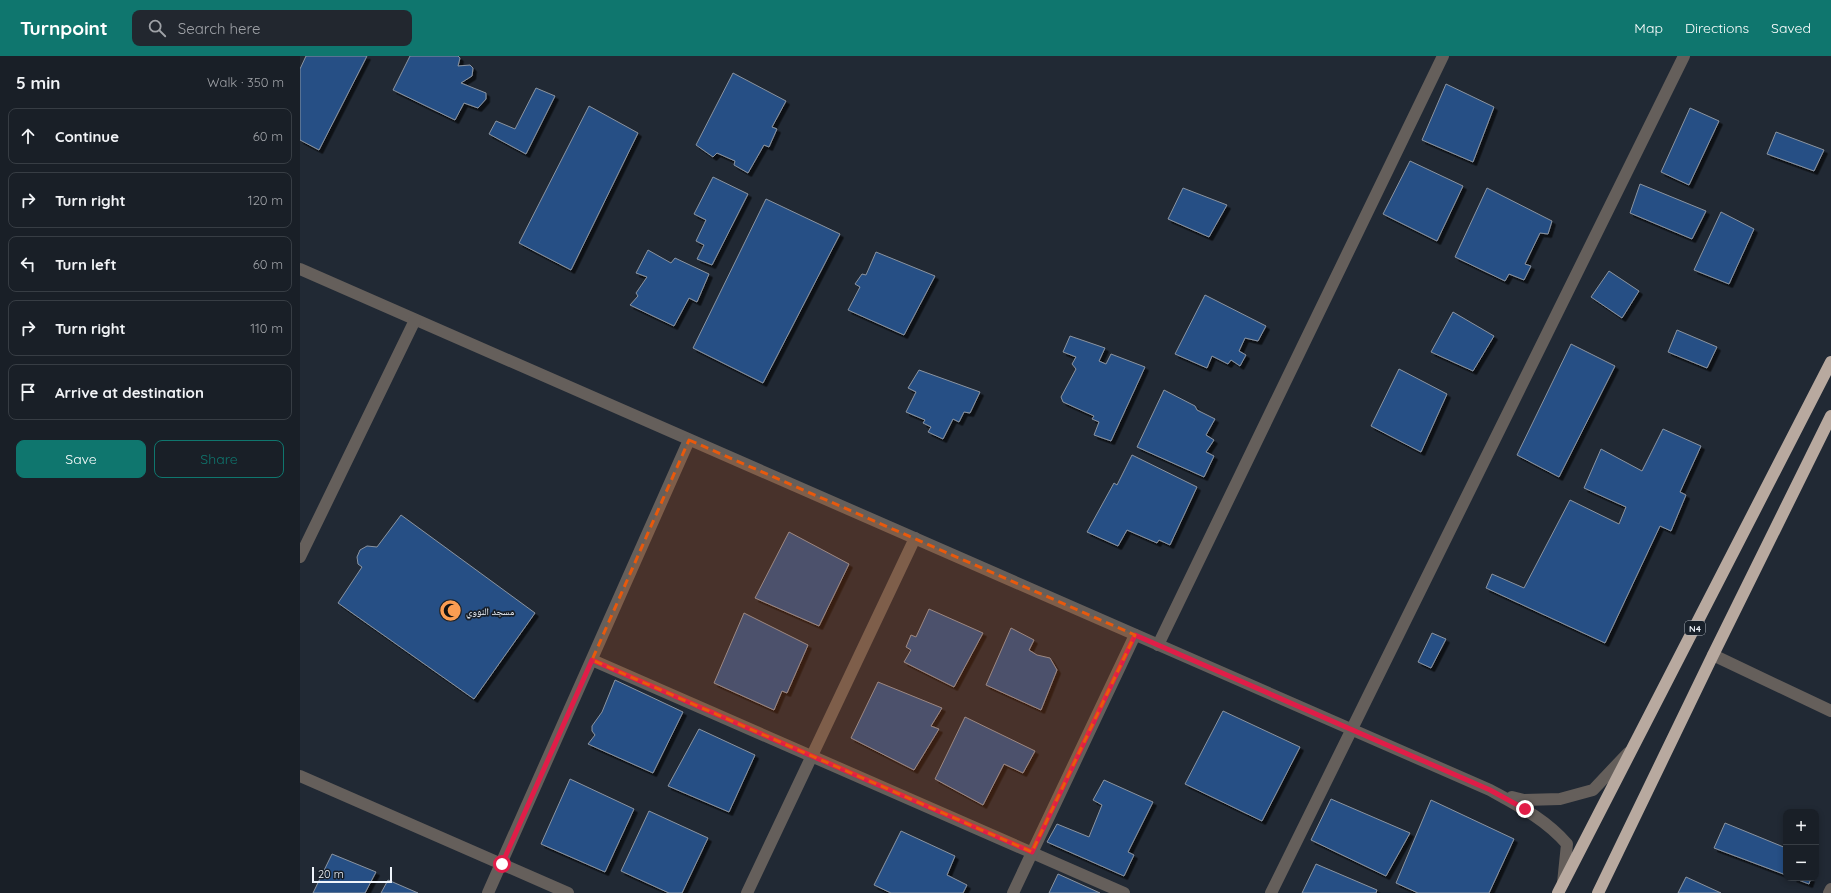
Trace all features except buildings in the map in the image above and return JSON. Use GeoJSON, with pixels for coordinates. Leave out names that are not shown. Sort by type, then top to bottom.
{"type":"FeatureCollection","features":[{"type":"Feature","properties":{"kind":"highway","name":"N4"},"geometry":{"type":"LineString","coordinates":[[1561,888],[1831,362]]}},
{"type":"Feature","properties":{"kind":"highway"},"geometry":{"type":"LineString","coordinates":[[1598,893],[1712,655],[1831,416]]}},
{"type":"Feature","properties":{"kind":"street"},"geometry":{"type":"LineString","coordinates":[[1158,645],[1443,56]]}},
{"type":"Feature","properties":{"kind":"street"},"geometry":{"type":"LineString","coordinates":[[1271,893],[1684,56]]}},
{"type":"Feature","properties":{"kind":"street"},"geometry":{"type":"LineString","coordinates":[[300,269],[1490,790],[1525,809],[1553,828],[1567,844],[1561,888]]}},
{"type":"Feature","properties":{"kind":"street"},"geometry":{"type":"LineString","coordinates":[[300,557],[415,320]]}},
{"type":"Feature","properties":{"kind":"street"},"geometry":{"type":"LineString","coordinates":[[488,893],[689,440]]}},
{"type":"Feature","properties":{"kind":"street"},"geometry":{"type":"LineString","coordinates":[[747,893],[915,538]]}},
{"type":"Feature","properties":{"kind":"street"},"geometry":{"type":"LineString","coordinates":[[1013,893],[1135,635]]}},
{"type":"Feature","properties":{"kind":"street"},"geometry":{"type":"LineString","coordinates":[[1712,655],[1831,711]]}},
{"type":"Feature","properties":{"kind":"street"},"geometry":{"type":"LineString","coordinates":[[592,660],[1124,893]]}},
{"type":"Feature","properties":{"kind":"street"},"geometry":{"type":"LineString","coordinates":[[1490,790],[1524,800],[1560,799],[1593,790],[1632,749]]}},
{"type":"Feature","properties":{"kind":"street"},"geometry":{"type":"LineString","coordinates":[[300,776],[568,893]]}},
{"type":"Feature","properties":{"kind":"street"},"geometry":{"type":"LineString","coordinates":[[1829,893],[1831,889]]}},
{"type":"Feature","properties":{"kind":"highlighted area"},"geometry":{"type":"Polygon","coordinates":[[[689,440],[1135,635],[1032,852],[592,660],[689,440]]]}},
{"type":"Feature","properties":{"kind":"place","name":"مسجد النووي"},"geometry":{"type":"Point","coordinates":[450,611]}},
{"type":"Feature","properties":{"kind":"route"},"geometry":{"type":"LineString","coordinates":[[502,864],[592,660],[1032,852],[1135,635],[1490,790],[1525,809]]}}]}
